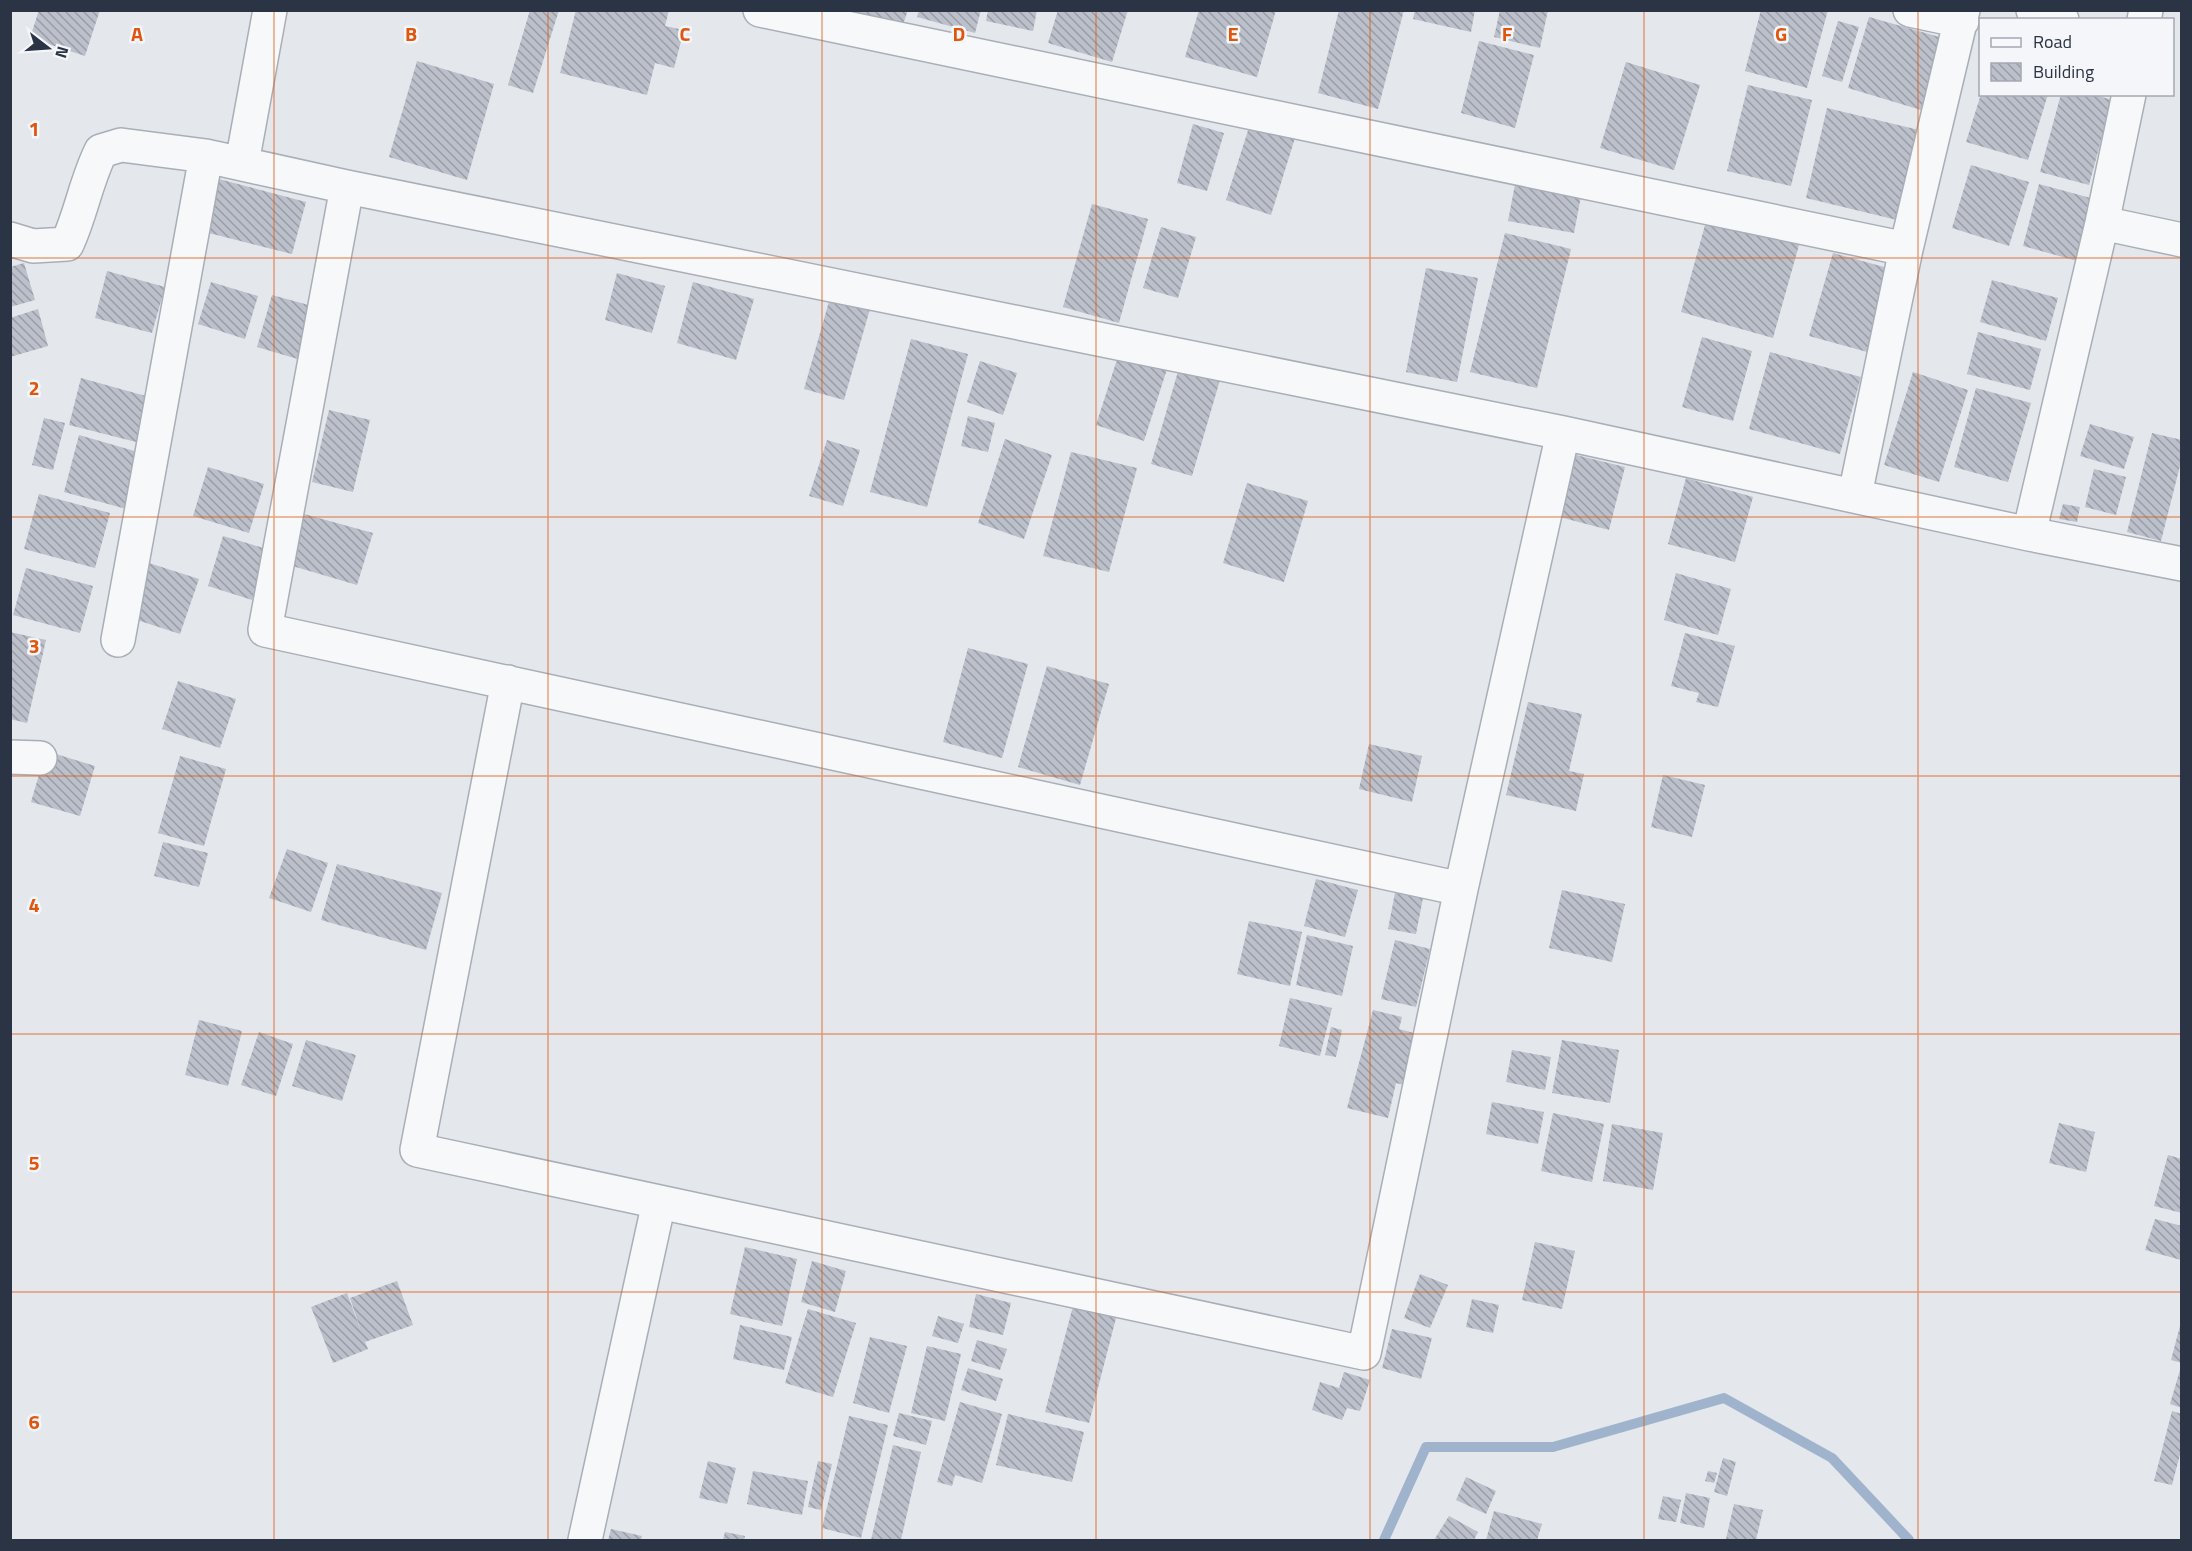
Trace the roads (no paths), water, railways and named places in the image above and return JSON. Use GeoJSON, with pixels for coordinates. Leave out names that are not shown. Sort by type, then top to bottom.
{"type":"FeatureCollection","features":[{"type":"Feature","properties":{"kind":"street"},"geometry":{"type":"LineString","coordinates":[[242,163],[270,10]]}},
{"type":"Feature","properties":{"kind":"street"},"geometry":{"type":"LineString","coordinates":[[760,10],[1906,249]]}},
{"type":"Feature","properties":{"kind":"street"},"geometry":{"type":"LineString","coordinates":[[1855,495],[1906,249],[1963,16],[1910,10]]}},
{"type":"Feature","properties":{"kind":"street"},"geometry":{"type":"LineString","coordinates":[[2033,10],[2056,18]]}},
{"type":"Feature","properties":{"kind":"street"},"geometry":{"type":"LineString","coordinates":[[2029,534],[2102,223],[2129,96]]}},
{"type":"Feature","properties":{"kind":"street"},"geometry":{"type":"LineString","coordinates":[[10,239],[33,246],[67,244],[77,224],[93,167],[101,151],[121,145],[206,156],[347,187],[1563,433],[2029,534],[2181,564]]}},
{"type":"Feature","properties":{"kind":"street"},"geometry":{"type":"LineString","coordinates":[[118,640],[206,156]]}},
{"type":"Feature","properties":{"kind":"street"},"geometry":{"type":"LineString","coordinates":[[347,187],[265,630],[1461,889]]}},
{"type":"Feature","properties":{"kind":"street"},"geometry":{"type":"LineString","coordinates":[[2102,223],[2181,240]]}},
{"type":"Feature","properties":{"kind":"street"},"geometry":{"type":"LineString","coordinates":[[508,682],[417,1150],[1364,1353],[1461,889],[1563,433]]}},
{"type":"Feature","properties":{"kind":"street"},"geometry":{"type":"LineString","coordinates":[[585,1540],[659,1202]]}},
{"type":"Feature","properties":{"kind":"waterway"},"geometry":{"type":"LineString","coordinates":[[1384,1540],[1426,1447],[1553,1447],[1724,1398],[1832,1458],[1909,1540]]}}]}
